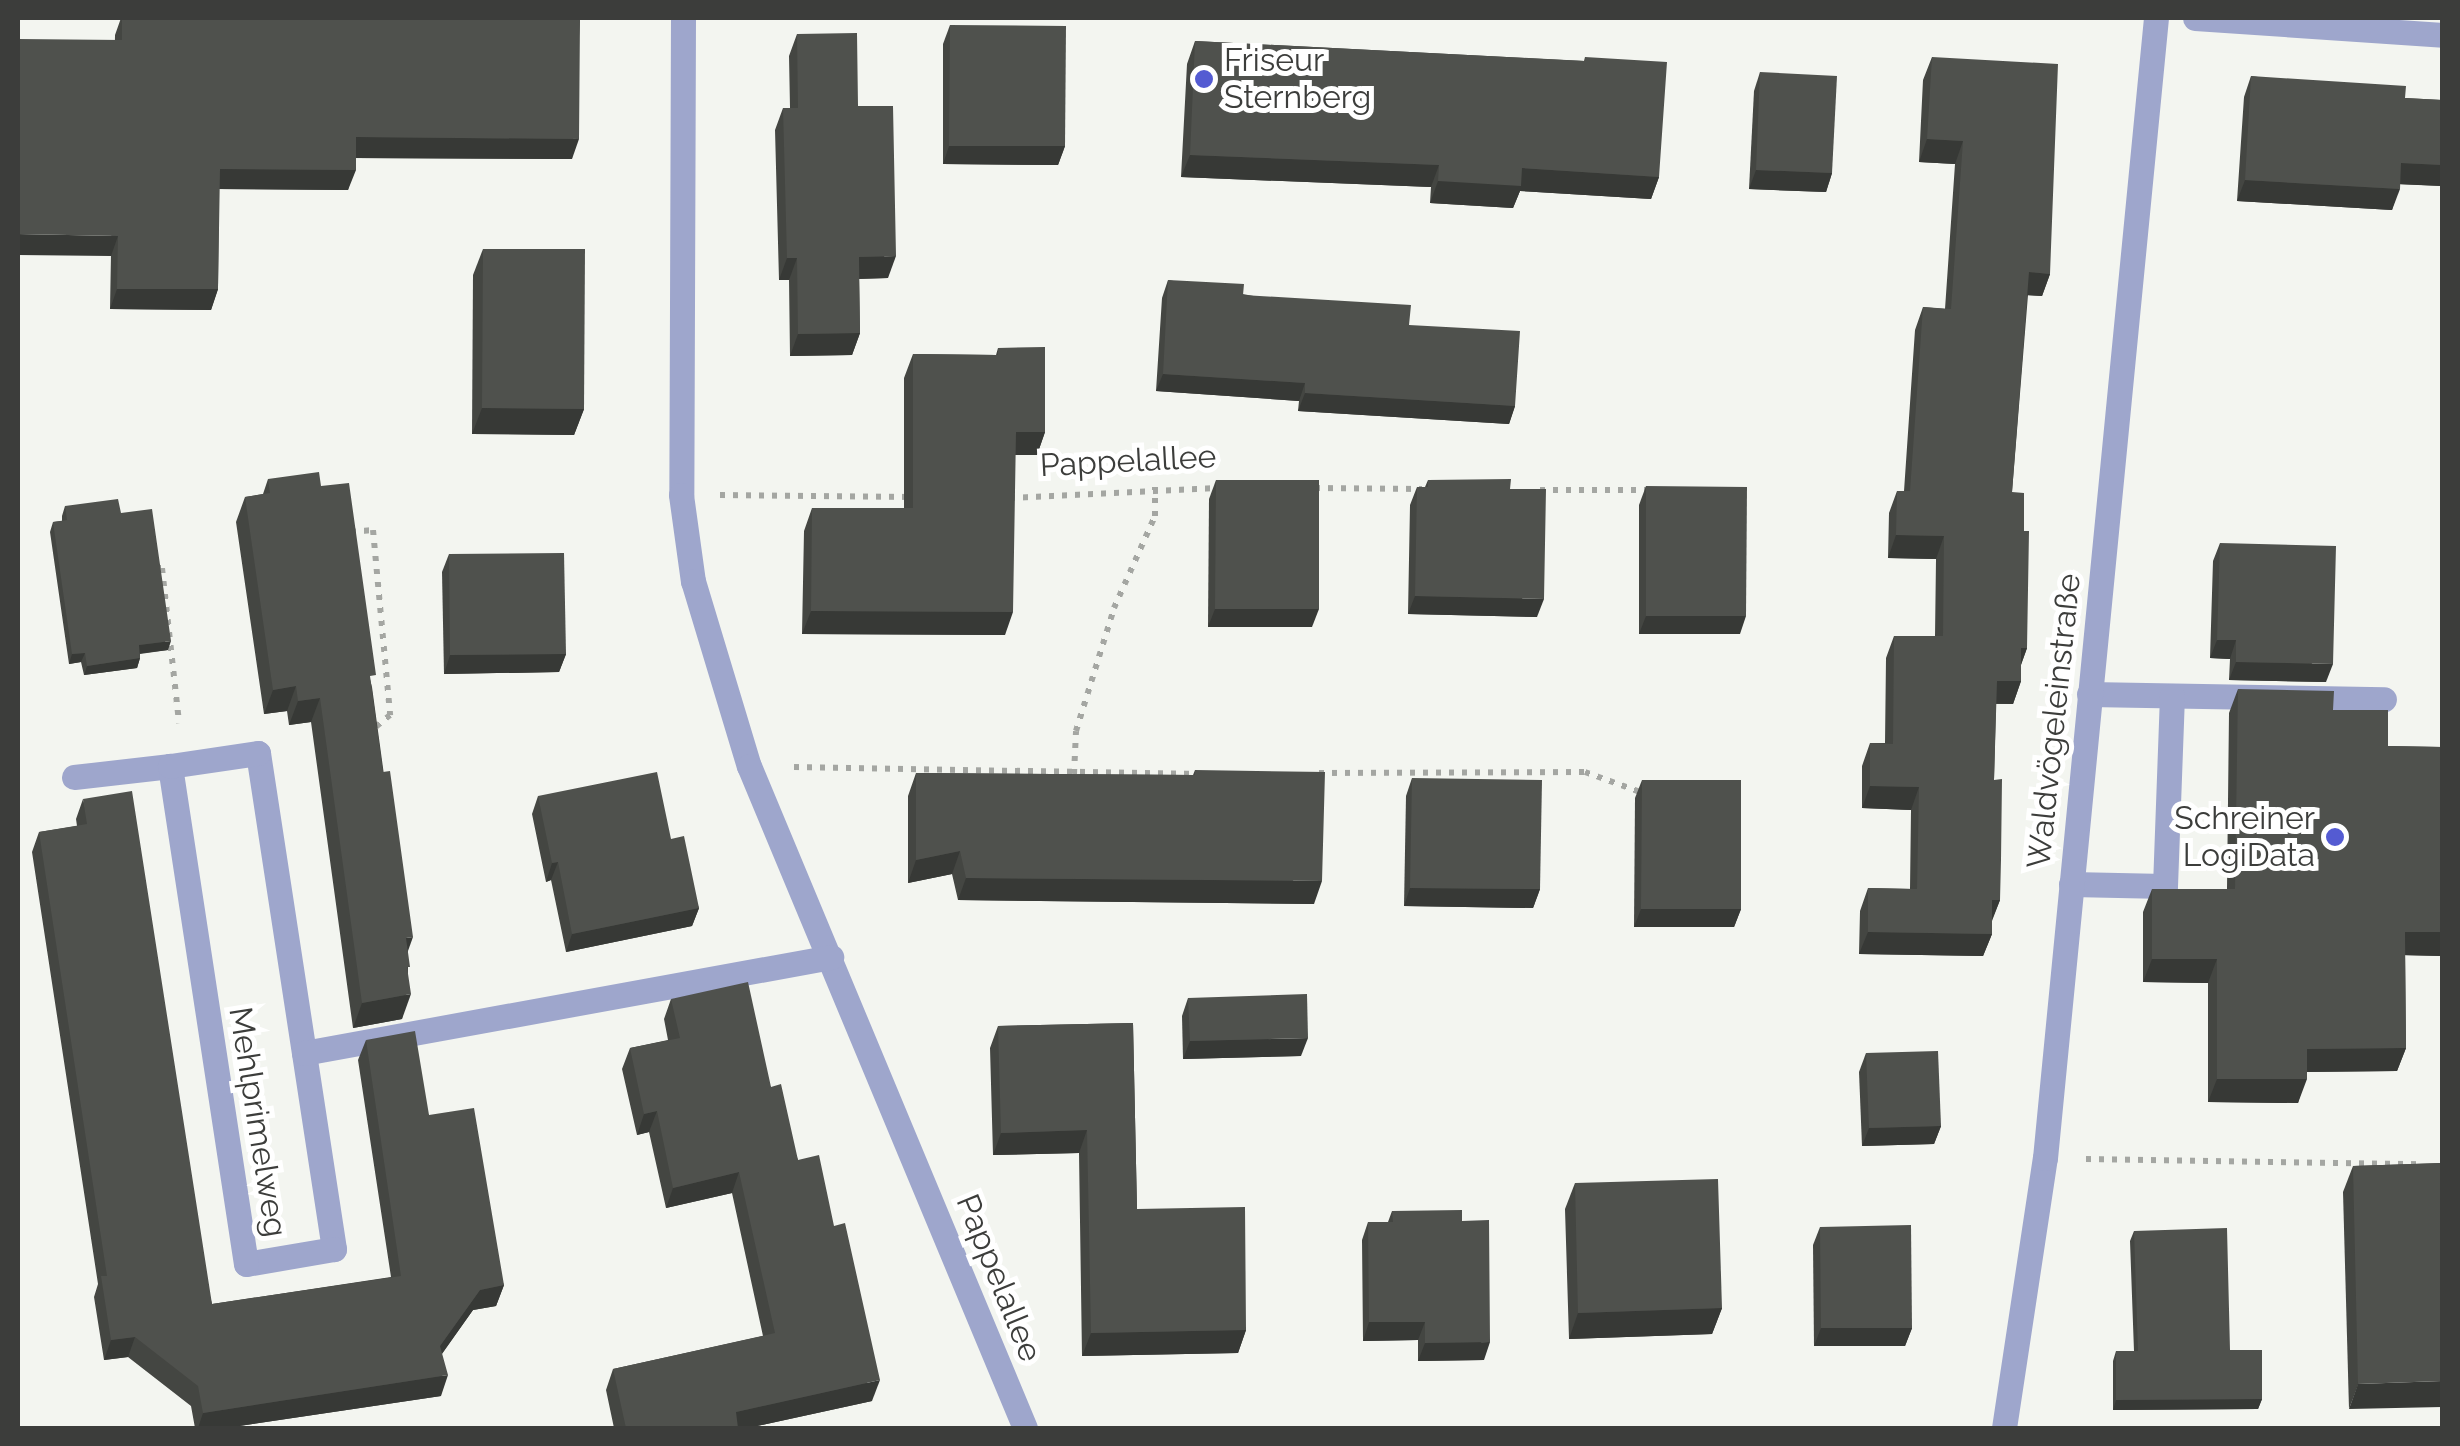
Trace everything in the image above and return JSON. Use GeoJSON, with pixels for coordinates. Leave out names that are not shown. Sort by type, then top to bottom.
{"type":"FeatureCollection","features":[{"type":"Feature","properties":{"kind":"street","name":"Pappelallee"},"geometry":{"type":"LineString","coordinates":[[683,18],[681,495],[693,581],[750,766],[1026,1428]]}},
{"type":"Feature","properties":{"kind":"street","name":"Waldvögeleinstraße"},"geometry":{"type":"LineString","coordinates":[[2004,1428],[2044,1158],[2156,18]]}},
{"type":"Feature","properties":{"kind":"street"},"geometry":{"type":"LineString","coordinates":[[2194,18],[2442,35]]}},
{"type":"Feature","properties":{"kind":"street"},"geometry":{"type":"LineString","coordinates":[[2089,694],[2384,699]]}},
{"type":"Feature","properties":{"kind":"street"},"geometry":{"type":"LineString","coordinates":[[2071,884],[2165,886],[2172,696]]}},
{"type":"Feature","properties":{"kind":"street","name":"Mehlprimelweg"},"geometry":{"type":"LineString","coordinates":[[74,776],[258,752],[334,1249],[246,1264],[177,765]]}},
{"type":"Feature","properties":{"kind":"street","name":"Mehlprimelweg"},"geometry":{"type":"LineString","coordinates":[[304,1054],[831,957]]}},
{"type":"Feature","properties":{"kind":"path"},"geometry":{"type":"LineString","coordinates":[[1074,774],[1076,732],[1114,608],[1155,516],[1155,488]]}},
{"type":"Feature","properties":{"kind":"path","name":"Pappelallee"},"geometry":{"type":"LineString","coordinates":[[990,498],[1067,499],[1155,488],[1233,488]]}},
{"type":"Feature","properties":{"kind":"path"},"geometry":{"type":"LineString","coordinates":[[1311,488],[1428,489]]}},
{"type":"Feature","properties":{"kind":"path"},"geometry":{"type":"LineString","coordinates":[[1526,490],[1662,490]]}},
{"type":"Feature","properties":{"kind":"path"},"geometry":{"type":"LineString","coordinates":[[681,495],[932,498]]}},
{"type":"Feature","properties":{"kind":"path"},"geometry":{"type":"LineString","coordinates":[[343,532],[374,530],[390,715],[375,730],[358,732]]}},
{"type":"Feature","properties":{"kind":"path"},"geometry":{"type":"LineString","coordinates":[[156,568],[162,568],[177,765]]}},
{"type":"Feature","properties":{"kind":"path"},"geometry":{"type":"LineString","coordinates":[[364,577],[378,576]]}},
{"type":"Feature","properties":{"kind":"path"},"geometry":{"type":"LineString","coordinates":[[369,624],[382,622]]}},
{"type":"Feature","properties":{"kind":"path"},"geometry":{"type":"LineString","coordinates":[[374,669],[386,668]]}},
{"type":"Feature","properties":{"kind":"path"},"geometry":{"type":"LineString","coordinates":[[750,766],[1212,774]]}},
{"type":"Feature","properties":{"kind":"path"},"geometry":{"type":"LineString","coordinates":[[1310,773],[1585,772],[1652,794]]}},
{"type":"Feature","properties":{"kind":"path"},"geometry":{"type":"LineString","coordinates":[[2044,1158],[2442,1164]]}},
{"type":"Feature","properties":{"kind":"building"},"geometry":{"type":"Polygon","coordinates":[[[122,18],[580,18],[579,139],[356,137],[356,170],[220,169],[218,289],[117,289],[118,236],[18,234],[18,39],[122,40],[122,18]]]}},
{"type":"Feature","properties":{"kind":"building"},"geometry":{"type":"Polygon","coordinates":[[[950,25],[1066,26],[1065,146],[949,146],[950,25]]]}},
{"type":"Feature","properties":{"kind":"building"},"geometry":{"type":"Polygon","coordinates":[[[857,33],[858,106],[893,106],[896,256],[859,257],[860,333],[798,334],[797,258],[787,258],[783,108],[798,108],[797,34],[857,33]]]}},
{"type":"Feature","properties":{"kind":"building"},"geometry":{"type":"Polygon","coordinates":[[[1195,41],[1667,62],[1659,177],[1522,168],[1521,186],[1438,181],[1439,165],[1190,155],[1195,41]]]}},
{"type":"Feature","properties":{"kind":"building"},"geometry":{"type":"Polygon","coordinates":[[[1932,57],[2058,64],[2050,274],[2029,272],[2012,492],[2024,493],[2024,531],[2029,531],[2027,648],[2021,648],[2021,681],[1997,681],[1994,780],[2002,779],[2001,860],[2000,900],[1992,900],[1992,934],[1868,932],[1868,888],[1917,889],[1919,787],[1870,786],[1870,743],[1893,744],[1894,636],[1943,636],[1944,536],[1896,535],[1897,491],[1910,491],[1923,307],[1951,309],[1963,141],[1927,139],[1932,57]]]}},
{"type":"Feature","properties":{"kind":"building"},"geometry":{"type":"Polygon","coordinates":[[[1760,72],[1837,76],[1832,173],[1756,170],[1760,72]]]}},
{"type":"Feature","properties":{"kind":"building"},"geometry":{"type":"Polygon","coordinates":[[[2251,76],[2406,86],[2405,98],[2442,100],[2442,165],[2401,163],[2400,189],[2245,180],[2251,76]]]}},
{"type":"Feature","properties":{"kind":"building"},"geometry":{"type":"Polygon","coordinates":[[[483,249],[585,249],[584,409],[482,408],[483,249]]]}},
{"type":"Feature","properties":{"kind":"building"},"geometry":{"type":"Polygon","coordinates":[[[1168,280],[1244,284],[1243,295],[1411,305],[1409,325],[1520,331],[1515,406],[1305,393],[1305,383],[1163,374],[1168,280]]]}},
{"type":"Feature","properties":{"kind":"building"},"geometry":{"type":"Polygon","coordinates":[[[1045,347],[1045,432],[1016,432],[1013,612],[811,611],[812,508],[913,508],[913,354],[998,355],[998,348],[1045,347]]]}},
{"type":"Feature","properties":{"kind":"building"},"geometry":{"type":"Polygon","coordinates":[[[319,472],[321,486],[349,483],[376,675],[370,676],[383,772],[390,771],[413,937],[406,938],[411,994],[362,1003],[320,698],[298,701],[296,686],[273,690],[245,497],[270,493],[268,479],[319,472]]]}},
{"type":"Feature","properties":{"kind":"building"},"geometry":{"type":"Polygon","coordinates":[[[1511,479],[1510,489],[1546,489],[1544,599],[1415,596],[1417,487],[1428,487],[1428,480],[1511,479]]]}},
{"type":"Feature","properties":{"kind":"building"},"geometry":{"type":"Polygon","coordinates":[[[1216,480],[1319,480],[1319,609],[1215,609],[1216,480]]]}},
{"type":"Feature","properties":{"kind":"building"},"geometry":{"type":"Polygon","coordinates":[[[1646,486],[1747,487],[1746,616],[1646,616],[1646,486]]]}},
{"type":"Feature","properties":{"kind":"building"},"geometry":{"type":"Polygon","coordinates":[[[118,499],[121,513],[152,509],[171,641],[139,645],[140,658],[87,666],[85,653],[72,654],[53,522],[67,520],[65,506],[118,499]]]}},
{"type":"Feature","properties":{"kind":"building"},"geometry":{"type":"Polygon","coordinates":[[[2220,543],[2336,546],[2333,664],[2236,662],[2236,640],[2217,640],[2220,543]]]}},
{"type":"Feature","properties":{"kind":"building"},"geometry":{"type":"Polygon","coordinates":[[[564,553],[566,654],[450,655],[449,554],[564,553]]]}},
{"type":"Feature","properties":{"kind":"building"},"geometry":{"type":"Polygon","coordinates":[[[2238,689],[2334,691],[2333,710],[2388,710],[2388,746],[2442,747],[2442,932],[2405,932],[2406,1048],[2307,1049],[2307,1079],[2217,1079],[2217,959],[2152,959],[2152,889],[2235,889],[2238,689]]]}},
{"type":"Feature","properties":{"kind":"building"},"geometry":{"type":"Polygon","coordinates":[[[1195,770],[1325,772],[1322,881],[966,878],[960,851],[916,860],[916,773],[1195,775],[1195,770]]]}},
{"type":"Feature","properties":{"kind":"building"},"geometry":{"type":"Polygon","coordinates":[[[657,772],[671,839],[684,836],[699,908],[572,934],[558,862],[552,863],[538,796],[657,772]]]}},
{"type":"Feature","properties":{"kind":"building"},"geometry":{"type":"Polygon","coordinates":[[[1412,778],[1542,780],[1540,889],[1410,888],[1412,778]]]}},
{"type":"Feature","properties":{"kind":"building"},"geometry":{"type":"Polygon","coordinates":[[[1642,780],[1741,780],[1741,909],[1641,909],[1642,780]]]}},
{"type":"Feature","properties":{"kind":"building"},"geometry":{"type":"Polygon","coordinates":[[[132,791],[212,1304],[401,1276],[366,1040],[415,1031],[429,1115],[474,1108],[504,1285],[480,1290],[440,1346],[448,1375],[203,1413],[198,1386],[135,1337],[111,1340],[101,1276],[107,1276],[39,832],[87,824],[83,799],[132,791]]]}},
{"type":"Feature","properties":{"kind":"building"},"geometry":{"type":"Polygon","coordinates":[[[748,982],[771,1087],[781,1084],[798,1160],[819,1155],[834,1226],[845,1223],[880,1380],[736,1412],[738,1428],[626,1428],[613,1369],[775,1333],[739,1172],[673,1188],[657,1111],[644,1114],[630,1048],[680,1038],[671,999],[748,982]]]}},
{"type":"Feature","properties":{"kind":"building"},"geometry":{"type":"Polygon","coordinates":[[[1307,994],[1308,1038],[1190,1041],[1188,998],[1307,994]]]}},
{"type":"Feature","properties":{"kind":"building"},"geometry":{"type":"Polygon","coordinates":[[[1133,1023],[1137,1209],[1245,1207],[1246,1330],[1091,1333],[1087,1130],[1001,1133],[998,1026],[1133,1023]]]}},
{"type":"Feature","properties":{"kind":"building"},"geometry":{"type":"Polygon","coordinates":[[[1938,1051],[1941,1126],[1869,1128],[1866,1053],[1938,1051]]]}},
{"type":"Feature","properties":{"kind":"building"},"geometry":{"type":"Polygon","coordinates":[[[2442,1163],[2442,1381],[2358,1384],[2353,1166],[2442,1163]]]}},
{"type":"Feature","properties":{"kind":"building"},"geometry":{"type":"Polygon","coordinates":[[[1718,1179],[1722,1308],[1578,1313],[1575,1183],[1718,1179]]]}},
{"type":"Feature","properties":{"kind":"building"},"geometry":{"type":"Polygon","coordinates":[[[1462,1210],[1462,1221],[1489,1220],[1490,1342],[1425,1343],[1425,1322],[1369,1322],[1368,1222],[1393,1222],[1392,1211],[1462,1210]]]}},
{"type":"Feature","properties":{"kind":"building"},"geometry":{"type":"Polygon","coordinates":[[[1911,1225],[1912,1328],[1821,1328],[1820,1227],[1911,1225]]]}},
{"type":"Feature","properties":{"kind":"building"},"geometry":{"type":"Polygon","coordinates":[[[2227,1228],[2230,1350],[2262,1350],[2262,1399],[2116,1400],[2116,1351],[2138,1351],[2134,1231],[2227,1228]]]}},
{"type":"Feature","properties":{"kind":"place","name":"Friseur Sternberg"},"geometry":{"type":"Point","coordinates":[1204,79]}},
{"type":"Feature","properties":{"kind":"place","name":"Schreiner LogiData"},"geometry":{"type":"Point","coordinates":[2335,837]}}]}
